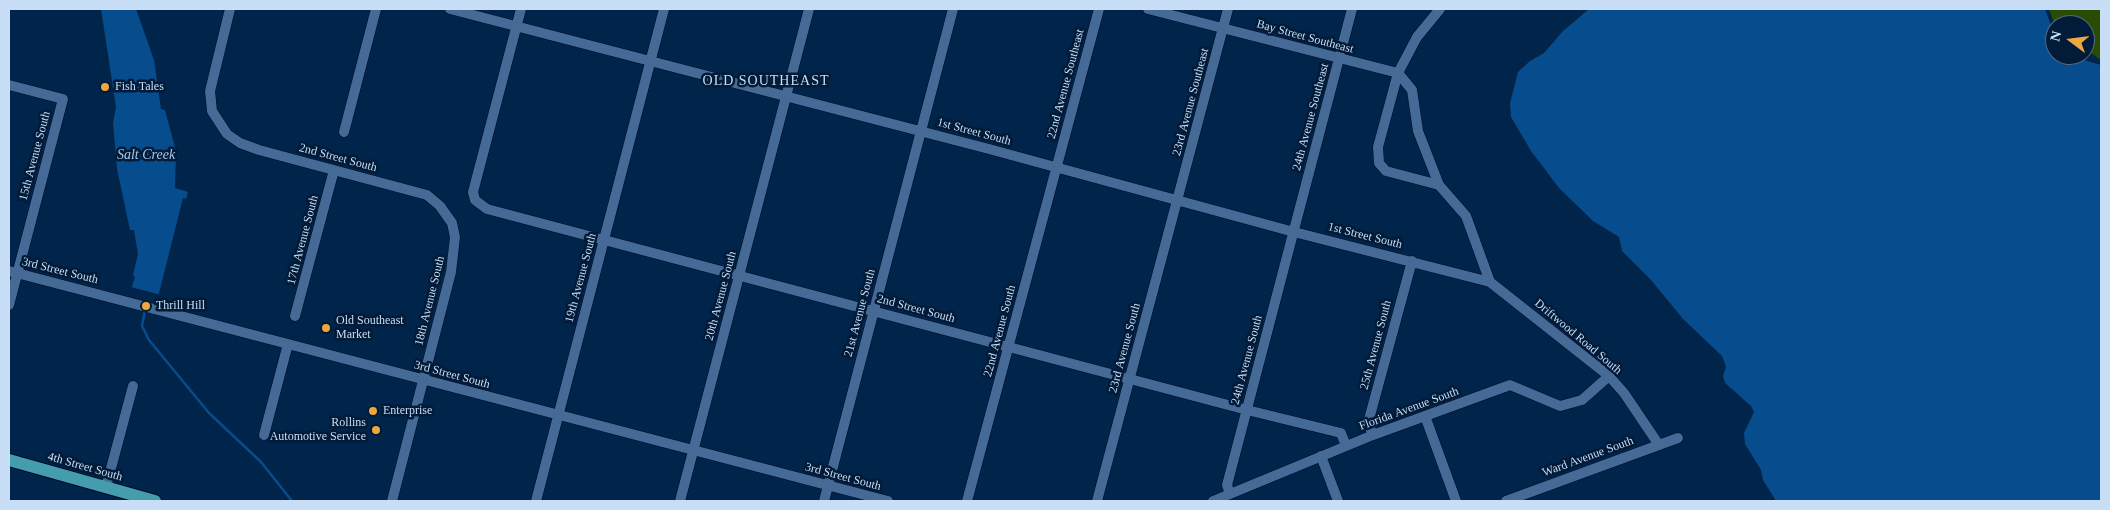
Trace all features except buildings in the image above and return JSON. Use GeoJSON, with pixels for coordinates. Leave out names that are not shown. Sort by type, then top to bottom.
{"type":"FeatureCollection","features":[{"type":"Feature","properties":{"kind":"main road","name":"4th Street South"},"geometry":{"type":"LineString","coordinates":[[9,460],[155,501]]}},
{"type":"Feature","properties":{"kind":"street","name":"2nd Street South"},"geometry":{"type":"LineString","coordinates":[[230,9],[211,82],[210,99],[216,119],[227,134],[240,143],[259,150],[427,195],[440,206],[452,223]]}},
{"type":"Feature","properties":{"kind":"street"},"geometry":{"type":"LineString","coordinates":[[344,132],[376,9]]}},
{"type":"Feature","properties":{"kind":"street","name":"1st Street South"},"geometry":{"type":"LineString","coordinates":[[450,9],[921,131],[1294,232],[1490,282]]}},
{"type":"Feature","properties":{"kind":"street"},"geometry":{"type":"LineString","coordinates":[[516,26],[520,9]]}},
{"type":"Feature","properties":{"kind":"street","name":"19th Avenue South"},"geometry":{"type":"LineString","coordinates":[[536,501],[664,9]]}},
{"type":"Feature","properties":{"kind":"street","name":"20th Avenue South"},"geometry":{"type":"LineString","coordinates":[[680,501],[809,9]]}},
{"type":"Feature","properties":{"kind":"street","name":"21st Avenue South"},"geometry":{"type":"LineString","coordinates":[[824,501],[953,9]]}},
{"type":"Feature","properties":{"kind":"street","name":"22nd Avenue Southeast"},"geometry":{"type":"LineString","coordinates":[[1057,167],[1099,9]]}},
{"type":"Feature","properties":{"kind":"street","name":"Bay Street Southeast"},"geometry":{"type":"LineString","coordinates":[[1148,9],[1398,73]]}},
{"type":"Feature","properties":{"kind":"street","name":"23rd Avenue Southeast"},"geometry":{"type":"LineString","coordinates":[[1178,201],[1228,9]]}},
{"type":"Feature","properties":{"kind":"street","name":"24th Avenue Southeast"},"geometry":{"type":"LineString","coordinates":[[1294,232],[1352,9]]}},
{"type":"Feature","properties":{"kind":"street"},"geometry":{"type":"LineString","coordinates":[[1439,185],[1386,171],[1379,163],[1378,148],[1398,73],[1417,37],[1440,9]]}},
{"type":"Feature","properties":{"kind":"street","name":"2nd Street South"},"geometry":{"type":"LineString","coordinates":[[516,26],[473,192],[475,200],[487,209],[1247,410],[1342,433],[1346,446]]}},
{"type":"Feature","properties":{"kind":"street"},"geometry":{"type":"LineString","coordinates":[[1398,73],[1412,90],[1418,131],[1439,185],[1466,216],[1490,282]]}},
{"type":"Feature","properties":{"kind":"street","name":"15th Avenue South"},"geometry":{"type":"LineString","coordinates":[[9,85],[63,99],[13,272],[9,305]]}},
{"type":"Feature","properties":{"kind":"street","name":"22nd Avenue South"},"geometry":{"type":"LineString","coordinates":[[967,501],[1057,167]]}},
{"type":"Feature","properties":{"kind":"street","name":"17th Avenue South"},"geometry":{"type":"LineString","coordinates":[[295,316],[334,170]]}},
{"type":"Feature","properties":{"kind":"street","name":"23rd Avenue South"},"geometry":{"type":"LineString","coordinates":[[1097,501],[1178,201]]}},
{"type":"Feature","properties":{"kind":"street","name":"18th Avenue South"},"geometry":{"type":"LineString","coordinates":[[392,501],[451,272],[455,237],[452,223]]}},
{"type":"Feature","properties":{"kind":"street","name":"24th Avenue South"},"geometry":{"type":"LineString","coordinates":[[1230,494],[1227,485],[1294,232]]}},
{"type":"Feature","properties":{"kind":"street","name":"25th Avenue South"},"geometry":{"type":"LineString","coordinates":[[1373,435],[1368,423],[1412,261]]}},
{"type":"Feature","properties":{"kind":"street","name":"3rd Street South"},"geometry":{"type":"LineString","coordinates":[[13,272],[888,501]]}},
{"type":"Feature","properties":{"kind":"street","name":"Driftwood Road South"},"geometry":{"type":"LineString","coordinates":[[1490,282],[1609,376],[1624,393],[1659,445]]}},
{"type":"Feature","properties":{"kind":"street"},"geometry":{"type":"LineString","coordinates":[[264,436],[288,344]]}},
{"type":"Feature","properties":{"kind":"street","name":"Florida Avenue South"},"geometry":{"type":"LineString","coordinates":[[1217,501],[1373,435],[1510,385],[1560,406],[1582,400],[1609,376]]}},
{"type":"Feature","properties":{"kind":"street"},"geometry":{"type":"LineString","coordinates":[[106,487],[133,386]]}},
{"type":"Feature","properties":{"kind":"street"},"geometry":{"type":"LineString","coordinates":[[1425,416],[1456,501]]}},
{"type":"Feature","properties":{"kind":"street","name":"Ward Avenue South"},"geometry":{"type":"LineString","coordinates":[[1506,501],[1524,498],[1678,438]]}},
{"type":"Feature","properties":{"kind":"street"},"geometry":{"type":"LineString","coordinates":[[1322,456],[1338,501]]}},
{"type":"Feature","properties":{"kind":"green space"},"geometry":{"type":"Polygon","coordinates":[[[2049,9],[2101,9],[2101,60],[2095,56],[2095,15],[2051,15],[2049,9]]]}},
{"type":"Feature","properties":{"kind":"water","name":"Salt Creek"},"geometry":{"type":"Polygon","coordinates":[[[101,9],[136,9],[154,60],[161,109],[165,110],[176,151],[175,188],[188,192],[186,199],[183,198],[155,309],[127,301],[135,277],[133,275],[138,254],[134,230],[130,230],[117,169],[113,123],[116,107],[101,9]]]}},
{"type":"Feature","properties":{"kind":"water"},"geometry":{"type":"Polygon","coordinates":[[[1589,9],[2045,9],[2047,15],[2045,15],[2045,65],[2095,65],[2095,63],[2101,65],[2101,501],[1776,501],[1763,480],[1761,470],[1745,444],[1744,433],[1754,412],[1751,406],[1725,383],[1723,376],[1726,367],[1722,356],[1683,319],[1651,280],[1622,251],[1619,237],[1593,221],[1559,188],[1531,151],[1511,117],[1510,103],[1518,72],[1530,61],[1544,53],[1563,31],[1589,9]]]}},
{"type":"Feature","properties":{"kind":"pier"},"geometry":{"type":"Polygon","coordinates":[[[131,287],[161,295],[157,310],[126,304],[131,287]]]}},
{"type":"Feature","properties":{"kind":"waterway"},"geometry":{"type":"LineString","coordinates":[[145,310],[142,326],[149,340],[209,413],[261,462],[292,501]]}},
{"type":"Feature","properties":{"kind":"place","name":"Fish Tales"},"geometry":{"type":"Point","coordinates":[105,87]}},
{"type":"Feature","properties":{"kind":"place","name":"Thrill Hill"},"geometry":{"type":"Point","coordinates":[146,306]}},
{"type":"Feature","properties":{"kind":"place","name":"Old Southeast Market"},"geometry":{"type":"Point","coordinates":[326,328]}},
{"type":"Feature","properties":{"kind":"place","name":"Enterprise"},"geometry":{"type":"Point","coordinates":[373,411]}},
{"type":"Feature","properties":{"kind":"place","name":"Rollins Automotive Service"},"geometry":{"type":"Point","coordinates":[376,430]}},
{"type":"Feature","properties":{"kind":"district","name":"OLD SOUTHEAST"},"geometry":{"type":"Point","coordinates":[766,81]}}]}
